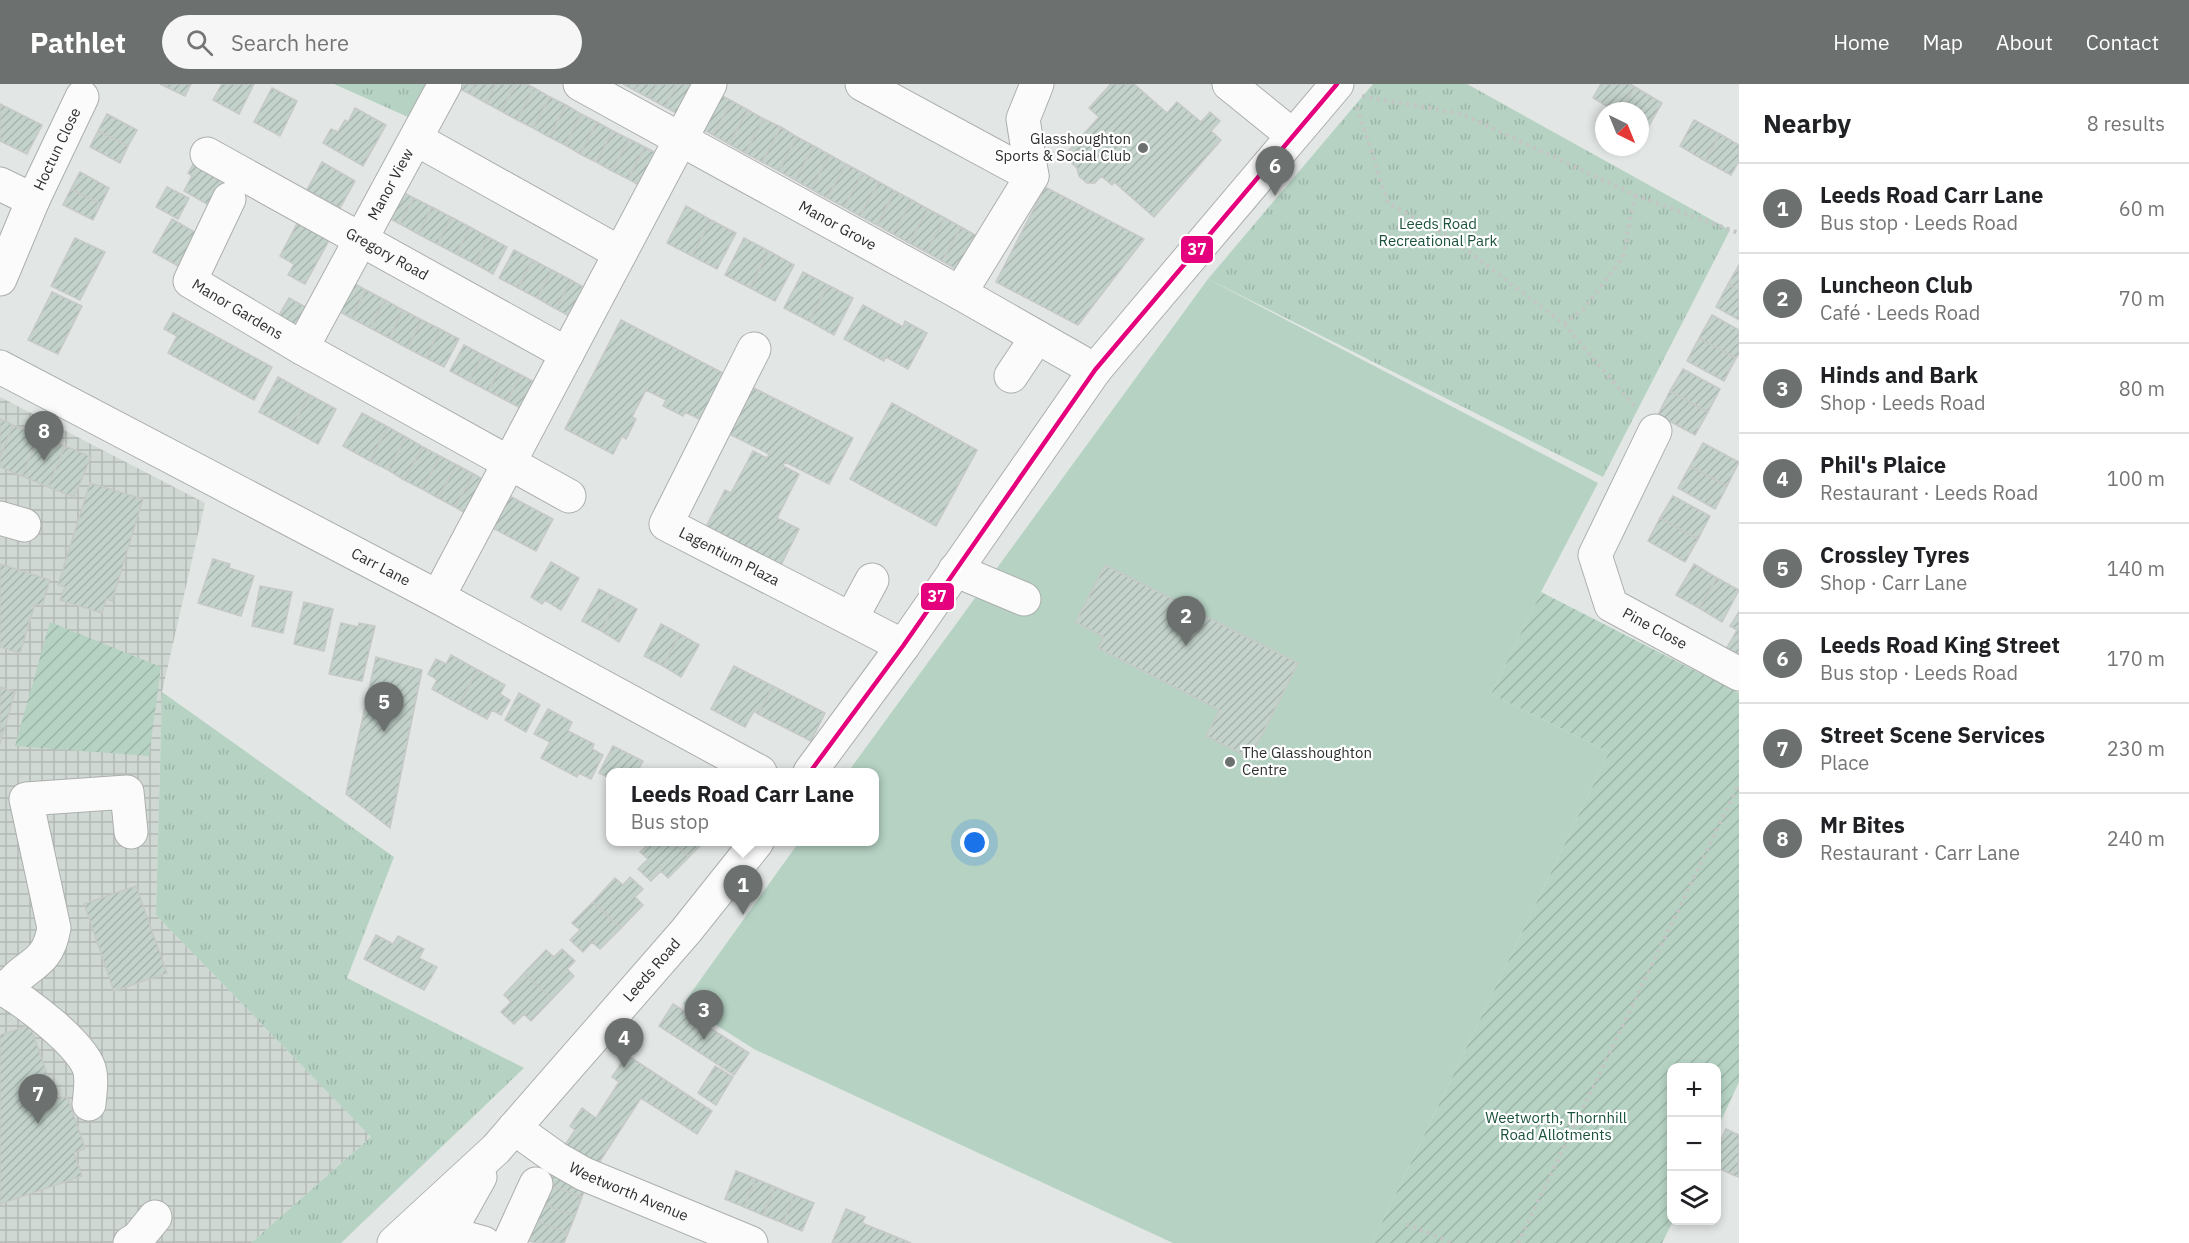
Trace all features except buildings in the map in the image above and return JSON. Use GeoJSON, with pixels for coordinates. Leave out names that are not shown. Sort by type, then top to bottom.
{"type":"FeatureCollection","features":[{"type":"Feature","properties":{"kind":"street","name":"Manor View"},"geometry":{"type":"LineString","coordinates":[[302,348],[445,84]]}},
{"type":"Feature","properties":{"kind":"street","name":"Manor Grove"},"geometry":{"type":"LineString","coordinates":[[580,84],[1095,370]]}},
{"type":"Feature","properties":{"kind":"street"},"geometry":{"type":"LineString","coordinates":[[438,597],[710,84]]}},
{"type":"Feature","properties":{"kind":"street"},"geometry":{"type":"LineString","coordinates":[[862,84],[1032,176]]}},
{"type":"Feature","properties":{"kind":"street"},"geometry":{"type":"LineString","coordinates":[[960,293],[1032,176],[1023,119],[1037,84]]}},
{"type":"Feature","properties":{"kind":"street"},"geometry":{"type":"LineString","coordinates":[[1229,84],[1292,135]]}},
{"type":"Feature","properties":{"kind":"street"},"geometry":{"type":"LineString","coordinates":[[813,768],[903,646],[1095,370],[1292,135],[1348,94]]}},
{"type":"Feature","properties":{"kind":"street","name":"Hoctun Close"},"geometry":{"type":"LineString","coordinates":[[0,279],[33,200],[82,97]]}},
{"type":"Feature","properties":{"kind":"street"},"geometry":{"type":"LineString","coordinates":[[416,139],[620,253]]}},
{"type":"Feature","properties":{"kind":"street","name":"Gregory Road"},"geometry":{"type":"LineString","coordinates":[[207,154],[567,354]]}},
{"type":"Feature","properties":{"kind":"street","name":"Hoctun Close"},"geometry":{"type":"LineString","coordinates":[[0,184],[33,200]]}},
{"type":"Feature","properties":{"kind":"street","name":"Manor Gardens"},"geometry":{"type":"LineString","coordinates":[[229,199],[190,281],[302,348]]}},
{"type":"Feature","properties":{"kind":"street"},"geometry":{"type":"LineString","coordinates":[[1011,376],[1037,337]]}},
{"type":"Feature","properties":{"kind":"street"},"geometry":{"type":"LineString","coordinates":[[302,348],[569,496]]}},
{"type":"Feature","properties":{"kind":"street","name":"Lagentium Plaza"},"geometry":{"type":"LineString","coordinates":[[754,349],[666,524],[903,646]]}},
{"type":"Feature","properties":{"kind":"street","name":"Carr Lane"},"geometry":{"type":"LineString","coordinates":[[0,367],[438,597],[753,768]]}},
{"type":"Feature","properties":{"kind":"street","name":"Pine Close"},"geometry":{"type":"LineString","coordinates":[[1655,430],[1595,555],[1611,604],[1739,674]]}},
{"type":"Feature","properties":{"kind":"street"},"geometry":{"type":"LineString","coordinates":[[955,570],[1024,599]]}},
{"type":"Feature","properties":{"kind":"street"},"geometry":{"type":"LineString","coordinates":[[851,619],[872,580]]}},
{"type":"Feature","properties":{"kind":"street"},"geometry":{"type":"LineString","coordinates":[[88,1104],[90,1070],[82,1054],[45,1018],[3,989],[14,978],[38,963],[52,941],[54,928],[26,799],[127,792],[131,832]]}},
{"type":"Feature","properties":{"kind":"street","name":"Leeds Road"},"geometry":{"type":"LineString","coordinates":[[394,1243],[505,1139],[686,931],[754,846]]}},
{"type":"Feature","properties":{"kind":"street","name":"Leeds Road"},"geometry":{"type":"LineString","coordinates":[[445,1238],[505,1139]]}},
{"type":"Feature","properties":{"kind":"street","name":"Weetworth Avenue"},"geometry":{"type":"LineString","coordinates":[[505,1139],[556,1158],[584,1174],[751,1243]]}},
{"type":"Feature","properties":{"kind":"street"},"geometry":{"type":"LineString","coordinates":[[509,1243],[536,1184]]}},
{"type":"Feature","properties":{"kind":"street"},"geometry":{"type":"LineString","coordinates":[[130,1243],[138,1238],[155,1217]]}},
{"type":"Feature","properties":{"kind":"street"},"geometry":{"type":"LineString","coordinates":[[405,1243],[427,1234],[484,1243]]}},
{"type":"Feature","properties":{"kind":"path"},"geometry":{"type":"LineString","coordinates":[[1348,94],[1462,114],[1635,195],[1739,232]]}},
{"type":"Feature","properties":{"kind":"path"},"geometry":{"type":"LineString","coordinates":[[1348,94],[1389,203],[1448,236],[1564,324],[1655,430]]}},
{"type":"Feature","properties":{"kind":"path"},"geometry":{"type":"LineString","coordinates":[[1564,324],[1583,310],[1623,257],[1635,195]]}},
{"type":"Feature","properties":{"kind":"path"},"geometry":{"type":"LineString","coordinates":[[1518,1243],[1739,784]]}},
{"type":"Feature","properties":{"kind":"path"},"geometry":{"type":"LineString","coordinates":[[1406,1224],[1454,1243]]}},
{"type":"Feature","properties":{"kind":"shaded area"},"geometry":{"type":"Polygon","coordinates":[[[0,397],[205,503],[162,692],[156,915],[371,1137],[251,1243],[0,1243],[0,397]]]}},
{"type":"Feature","properties":{"kind":"green space"},"geometry":{"type":"Polygon","coordinates":[[[334,84],[438,84],[417,121],[334,84]]]}},
{"type":"Feature","properties":{"kind":"green space","name":"Leeds Road Recreational Park"},"geometry":{"type":"Polygon","coordinates":[[[1373,84],[1467,84],[1730,230],[1603,477],[1208,279],[1373,84]]]}},
{"type":"Feature","properties":{"kind":"green space","name":"The Glasshoughton Centre"},"geometry":{"type":"Polygon","coordinates":[[[1208,279],[1598,483],[1491,694],[1609,752],[1372,1243],[1173,1243],[754,1049],[683,1004],[796,846],[879,846],[879,768],[851,768],[1208,279]]]}},
{"type":"Feature","properties":{"kind":"green space","name":"Weetworth, Thornhill Road Allotments"},"geometry":{"type":"Polygon","coordinates":[[[1541,592],[1739,693],[1739,1082],[1721,1120],[1721,1063],[1667,1063],[1667,1225],[1671,1225],[1662,1243],[1372,1243],[1609,752],[1491,694],[1541,592]]]}},
{"type":"Feature","properties":{"kind":"green space"},"geometry":{"type":"Polygon","coordinates":[[[50,622],[161,667],[149,756],[15,746],[50,622]]]}},
{"type":"Feature","properties":{"kind":"green space"},"geometry":{"type":"Polygon","coordinates":[[[162,692],[394,857],[347,978],[524,1068],[341,1243],[251,1243],[371,1137],[156,915],[162,692]]]}},
{"type":"Feature","properties":{"kind":"transit line","name":"37"},"geometry":{"type":"LineString","coordinates":[[813,768],[903,646],[1095,370],[1337,84]]}},
{"type":"Feature","properties":{"kind":"place","name":"Glasshoughton Sports & Social Club"},"geometry":{"type":"Point","coordinates":[1143,148]}},
{"type":"Feature","properties":{"kind":"place","name":"Leeds Road King Street"},"geometry":{"type":"Point","coordinates":[1275,196]}},
{"type":"Feature","properties":{"kind":"place","name":"Mr Bites"},"geometry":{"type":"Point","coordinates":[44,461]}},
{"type":"Feature","properties":{"kind":"place","name":"Luncheon Club"},"geometry":{"type":"Point","coordinates":[1186,646]}},
{"type":"Feature","properties":{"kind":"place","name":"Crossley Tyres"},"geometry":{"type":"Point","coordinates":[384,732]}},
{"type":"Feature","properties":{"kind":"place","name":"The Glasshoughton Centre"},"geometry":{"type":"Point","coordinates":[1230,762]}},
{"type":"Feature","properties":{"kind":"place","name":"Leeds Road Carr Lane"},"geometry":{"type":"Point","coordinates":[743,915]}},
{"type":"Feature","properties":{"kind":"place","name":"Hinds and Bark"},"geometry":{"type":"Point","coordinates":[704,1040]}},
{"type":"Feature","properties":{"kind":"place","name":"Phil's Plaice"},"geometry":{"type":"Point","coordinates":[624,1068]}},
{"type":"Feature","properties":{"kind":"place","name":"Street Scene Services"},"geometry":{"type":"Point","coordinates":[38,1124]}}]}
